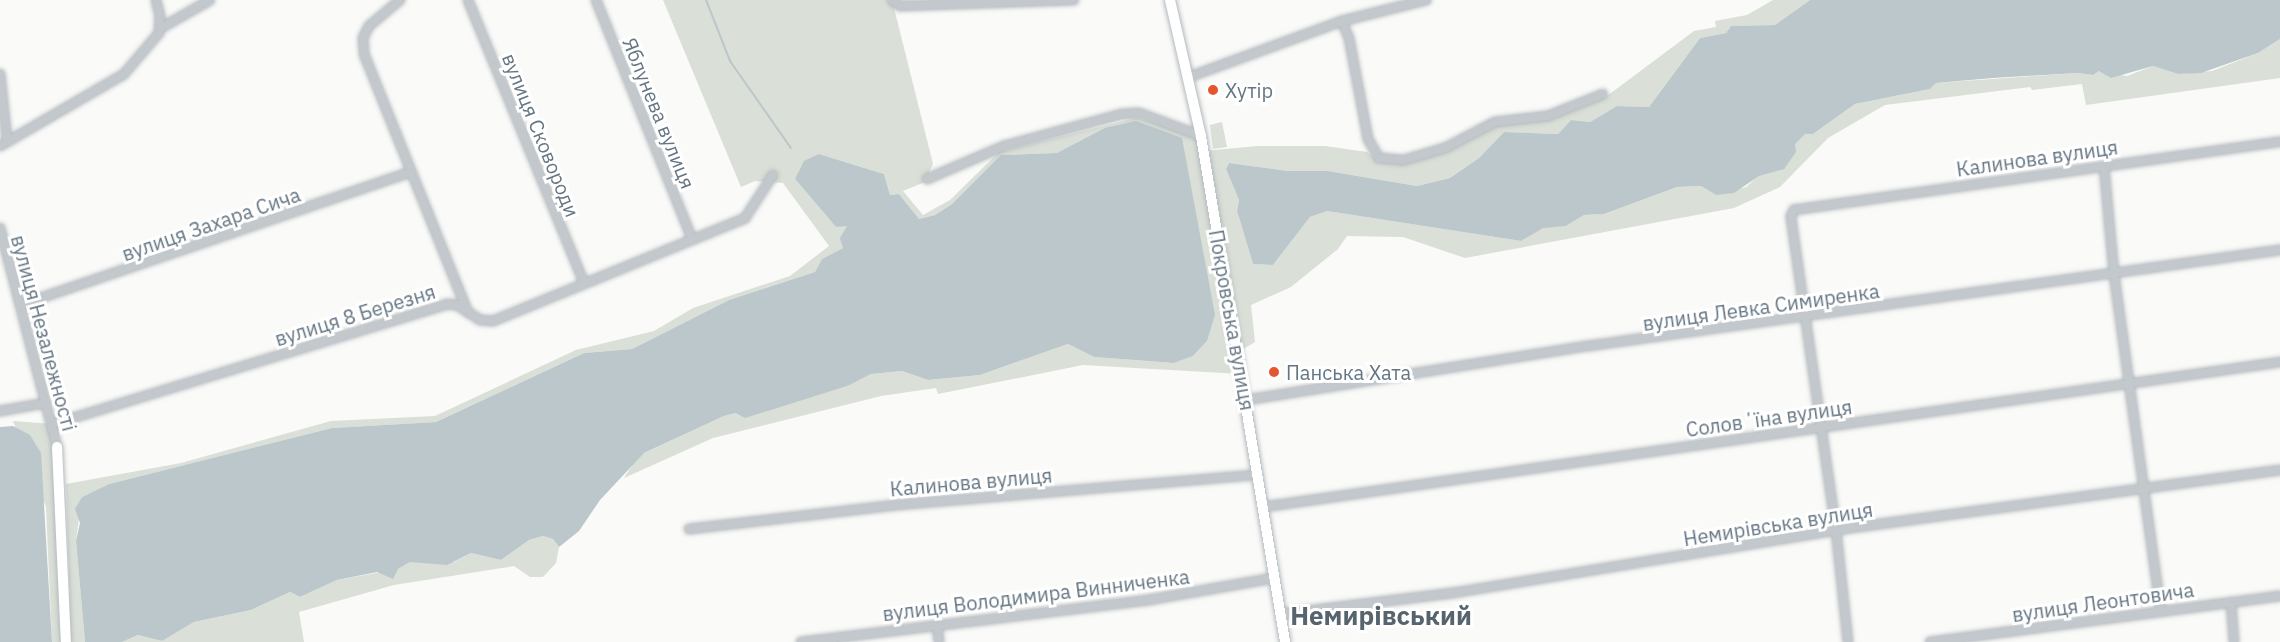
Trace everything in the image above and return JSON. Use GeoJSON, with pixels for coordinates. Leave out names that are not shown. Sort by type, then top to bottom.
{"type":"FeatureCollection","features":[{"type":"Feature","properties":{"kind":"street"},"geometry":{"type":"LineString","coordinates":[[0,146],[117,80],[153,45],[160,28],[156,0]]}},
{"type":"Feature","properties":{"kind":"street"},"geometry":{"type":"LineString","coordinates":[[160,28],[210,0]]}},
{"type":"Feature","properties":{"kind":"street"},"geometry":{"type":"LineString","coordinates":[[400,0],[369,26],[363,39],[364,54],[468,313]]}},
{"type":"Feature","properties":{"kind":"street","name":"вулиця Сковороди"},"geometry":{"type":"LineString","coordinates":[[468,0],[585,283]]}},
{"type":"Feature","properties":{"kind":"street","name":"Яблунева вулиця"},"geometry":{"type":"LineString","coordinates":[[596,0],[692,239]]}},
{"type":"Feature","properties":{"kind":"street"},"geometry":{"type":"LineString","coordinates":[[892,0],[900,6],[1074,0]]}},
{"type":"Feature","properties":{"kind":"street","name":"Покровська вулиця"},"geometry":{"type":"LineString","coordinates":[[1170,0],[1201,136],[1285,642]]}},
{"type":"Feature","properties":{"kind":"street"},"geometry":{"type":"LineString","coordinates":[[1189,77],[1342,21],[1426,0]]}},
{"type":"Feature","properties":{"kind":"street"},"geometry":{"type":"LineString","coordinates":[[1342,21],[1349,38],[1368,140],[1379,158],[1404,160],[1445,148],[1495,122],[1548,116],[1603,94]]}},
{"type":"Feature","properties":{"kind":"street"},"geometry":{"type":"LineString","coordinates":[[0,74],[7,140]]}},
{"type":"Feature","properties":{"kind":"street"},"geometry":{"type":"LineString","coordinates":[[927,179],[1004,146],[1122,114],[1139,113],[1201,136]]}},
{"type":"Feature","properties":{"kind":"street","name":"Калинова вулиця"},"geometry":{"type":"LineString","coordinates":[[1806,318],[1791,216],[1798,207],[2280,142]]}},
{"type":"Feature","properties":{"kind":"street"},"geometry":{"type":"LineString","coordinates":[[2104,166],[2114,274],[2146,490],[2161,611]]}},
{"type":"Feature","properties":{"kind":"street","name":"вулиця Захара Сича"},"geometry":{"type":"LineString","coordinates":[[20,305],[411,172]]}},
{"type":"Feature","properties":{"kind":"street","name":"вулиця 8 Березня"},"geometry":{"type":"LineString","coordinates":[[52,424],[447,304],[457,305],[480,320],[493,321],[745,218],[773,176]]}},
{"type":"Feature","properties":{"kind":"street","name":"вулиця Незалежності"},"geometry":{"type":"LineString","coordinates":[[0,228],[57,447]]}},
{"type":"Feature","properties":{"kind":"street","name":"вулиця Левка Симиренка"},"geometry":{"type":"LineString","coordinates":[[1246,400],[1588,346],[1806,318],[2280,250]]}},
{"type":"Feature","properties":{"kind":"street"},"geometry":{"type":"LineString","coordinates":[[1806,318],[1836,530],[1848,642]]}},
{"type":"Feature","properties":{"kind":"street","name":"Соловʼїна вулиця"},"geometry":{"type":"LineString","coordinates":[[1263,507],[2280,362]]}},
{"type":"Feature","properties":{"kind":"street"},"geometry":{"type":"LineString","coordinates":[[0,411],[46,403]]}},
{"type":"Feature","properties":{"kind":"street"},"geometry":{"type":"LineString","coordinates":[[57,447],[66,642]]}},
{"type":"Feature","properties":{"kind":"street","name":"Немирівська вулиця"},"geometry":{"type":"LineString","coordinates":[[1281,614],[1453,593],[1836,530],[2146,490],[2280,470]]}},
{"type":"Feature","properties":{"kind":"street","name":"Калинова вулиця"},"geometry":{"type":"LineString","coordinates":[[688,529],[897,505],[1258,475]]}},
{"type":"Feature","properties":{"kind":"street","name":"вулиця Володимира Винниченка"},"geometry":{"type":"LineString","coordinates":[[801,642],[1148,600],[1274,578]]}},
{"type":"Feature","properties":{"kind":"street","name":"вулиця Леонтовича"},"geometry":{"type":"LineString","coordinates":[[1930,642],[2280,596]]}},
{"type":"Feature","properties":{"kind":"street"},"geometry":{"type":"LineString","coordinates":[[2231,602],[2234,642]]}},
{"type":"Feature","properties":{"kind":"street"},"geometry":{"type":"LineString","coordinates":[[937,625],[939,642]]}},
{"type":"Feature","properties":{"kind":"shaded area"},"geometry":{"type":"Polygon","coordinates":[[[663,0],[892,0],[933,164],[925,182],[903,191],[923,215],[950,200],[999,152],[1136,118],[1201,136],[1203,151],[1258,146],[1325,146],[1367,152],[1379,161],[1403,164],[1496,125],[1549,119],[1607,96],[1694,31],[1716,27],[1715,21],[1747,15],[1773,0],[1810,0],[1775,25],[1731,26],[1726,33],[1700,38],[1649,107],[1617,106],[1590,122],[1571,120],[1558,134],[1504,132],[1479,158],[1450,178],[1417,186],[1328,171],[1288,171],[1229,163],[1226,169],[1239,200],[1237,211],[1253,264],[1273,265],[1310,217],[1327,211],[1521,241],[1543,227],[1566,226],[1584,215],[1604,214],[1677,187],[1701,186],[1716,195],[1746,187],[1805,134],[1813,134],[1855,104],[1930,89],[1936,83],[2077,73],[2093,75],[2099,71],[2127,76],[2153,66],[2178,74],[2212,71],[2258,53],[2280,39],[2280,78],[2086,105],[2082,84],[2032,90],[2030,87],[1885,105],[1828,138],[1780,187],[1734,208],[1465,258],[1403,237],[1347,236],[1338,249],[1291,287],[1251,305],[1255,342],[1238,352],[1241,374],[1083,365],[938,394],[936,388],[881,396],[713,438],[624,478],[638,456],[724,416],[850,385],[871,374],[902,371],[928,380],[980,375],[1068,344],[1094,357],[1174,363],[1193,356],[1207,341],[1081,142],[1057,153],[1002,155],[952,204],[935,215],[919,219],[899,194],[890,195],[884,174],[819,154],[795,179],[836,227],[848,225],[843,248],[822,259],[815,272],[729,300],[632,349],[584,353],[436,422],[332,428],[109,484],[82,497],[76,541],[85,642],[71,642],[66,484],[181,463],[331,421],[435,416],[576,350],[654,331],[693,308],[790,276],[829,246],[783,183],[755,181],[741,187],[663,0]]]}},
{"type":"Feature","properties":{"kind":"shaded area"},"geometry":{"type":"Polygon","coordinates":[[[1810,0],[2280,0],[2280,39],[2258,53],[2201,73],[2178,74],[2153,66],[2111,78],[2099,71],[2093,75],[2077,73],[1936,83],[1930,89],[1855,104],[1813,134],[1805,134],[1795,144],[1796,152],[1784,169],[1759,176],[1734,193],[1716,195],[1701,186],[1677,187],[1604,214],[1584,215],[1566,226],[1543,228],[1521,241],[1327,211],[1310,217],[1273,265],[1253,264],[1237,211],[1239,200],[1226,169],[1229,163],[1288,171],[1328,171],[1417,186],[1450,178],[1479,158],[1504,132],[1558,134],[1571,120],[1590,122],[1617,106],[1649,107],[1700,38],[1726,33],[1731,26],[1775,25],[1810,0]]]}},
{"type":"Feature","properties":{"kind":"shaded area"},"geometry":{"type":"Polygon","coordinates":[[[1136,121],[1182,138],[1215,315],[1207,341],[1193,356],[1174,363],[1094,357],[1068,344],[980,375],[928,380],[902,371],[871,374],[850,385],[745,418],[736,413],[724,416],[644,453],[600,500],[579,531],[559,547],[553,539],[543,536],[529,540],[501,560],[471,553],[447,565],[410,562],[398,569],[393,579],[377,572],[337,580],[300,597],[290,592],[251,610],[194,622],[162,641],[138,635],[122,642],[85,642],[76,541],[80,523],[75,509],[82,497],[109,484],[332,428],[436,422],[584,353],[632,349],[729,300],[815,272],[822,259],[843,248],[840,238],[847,226],[836,227],[795,179],[804,161],[819,154],[884,174],[890,195],[899,194],[919,219],[935,215],[952,204],[1001,155],[1057,153],[1105,128],[1136,121]]]}},
{"type":"Feature","properties":{"kind":"shaded area"},"geometry":{"type":"Polygon","coordinates":[[[1222,122],[1227,147],[1213,149],[1210,125],[1222,122]]]}},
{"type":"Feature","properties":{"kind":"shaded area"},"geometry":{"type":"Polygon","coordinates":[[[13,421],[53,424],[66,642],[52,642],[46,507],[13,421]]]}},
{"type":"Feature","properties":{"kind":"shaded area"},"geometry":{"type":"Polygon","coordinates":[[[13,426],[30,435],[41,453],[52,642],[0,642],[0,427],[13,426]]]}},
{"type":"Feature","properties":{"kind":"shaded area"},"geometry":{"type":"Polygon","coordinates":[[[543,536],[553,539],[559,547],[556,563],[543,577],[530,577],[514,566],[394,585],[299,612],[304,642],[122,642],[138,635],[162,641],[194,622],[251,610],[290,592],[300,597],[337,580],[398,569],[410,562],[454,562],[471,553],[501,560],[529,540],[543,536]]]}},
{"type":"Feature","properties":{"kind":"waterway"},"geometry":{"type":"LineString","coordinates":[[706,0],[730,61],[791,148]]}},
{"type":"Feature","properties":{"kind":"place","name":"Хутір"},"geometry":{"type":"Point","coordinates":[1213,90]}},
{"type":"Feature","properties":{"kind":"place","name":"Панська Хата"},"geometry":{"type":"Point","coordinates":[1274,372]}},
{"type":"Feature","properties":{"kind":"district","name":"Немирівський"},"geometry":{"type":"Point","coordinates":[1381,616]}}]}
